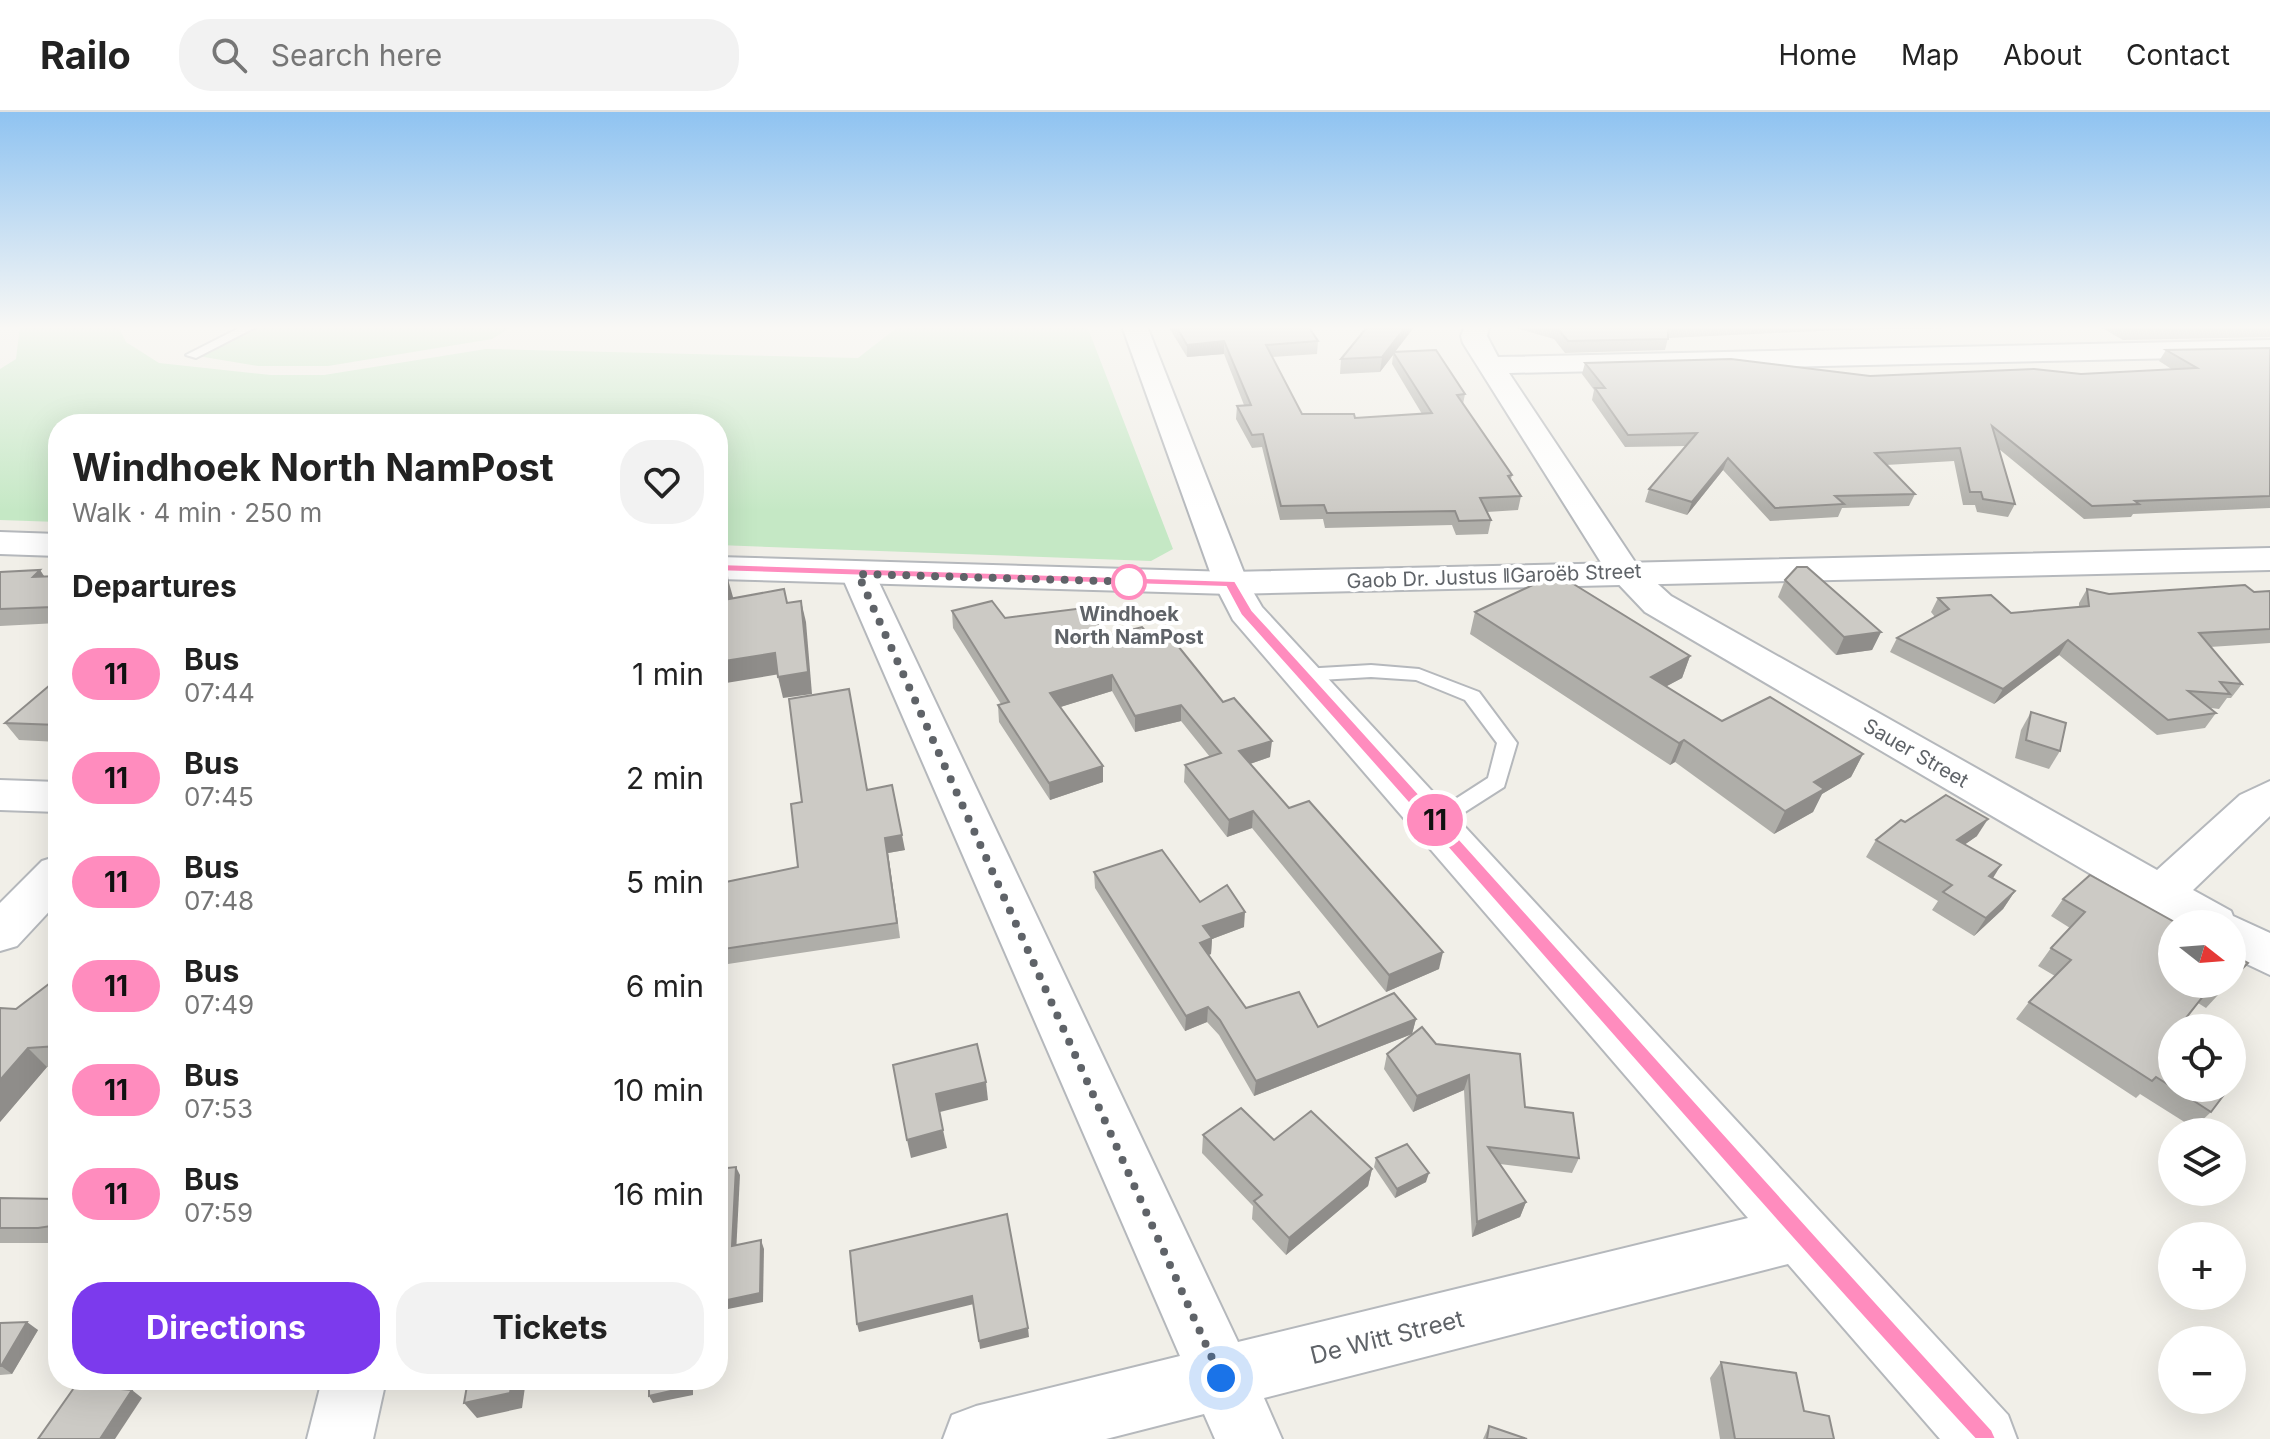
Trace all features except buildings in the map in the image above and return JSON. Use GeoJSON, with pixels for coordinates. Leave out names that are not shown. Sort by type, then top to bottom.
{"type":"FeatureCollection","features":[{"type":"Feature","properties":{"kind":"street"},"geometry":{"type":"LineString","coordinates":[[1156,388],[1231,583],[1246,612],[1436,821],[1797,1234],[1984,1439]]}},
{"type":"Feature","properties":{"kind":"street","name":"Sauer Street"},"geometry":{"type":"LineString","coordinates":[[1505,388],[1624,572],[1658,604],[2190,910]]}},
{"type":"Feature","properties":{"kind":"street"},"geometry":{"type":"LineString","coordinates":[[0,543],[48,545]]}},
{"type":"Feature","properties":{"kind":"street","name":"Gaob Dr. Justus ǁGaroëb Street"},"geometry":{"type":"LineString","coordinates":[[728,568],[1231,583],[2270,559]]}},
{"type":"Feature","properties":{"kind":"street"},"geometry":{"type":"LineString","coordinates":[[858,574],[1249,1439]]}},
{"type":"Feature","properties":{"kind":"street"},"geometry":{"type":"LineString","coordinates":[[0,795],[48,797]]}},
{"type":"Feature","properties":{"kind":"street"},"geometry":{"type":"LineString","coordinates":[[2161,893],[2255,805],[2270,796]]}},
{"type":"Feature","properties":{"kind":"street"},"geometry":{"type":"LineString","coordinates":[[0,933],[48,883]]}},
{"type":"Feature","properties":{"kind":"street"},"geometry":{"type":"LineString","coordinates":[[2246,942],[2270,956]]}},
{"type":"Feature","properties":{"kind":"street","name":"De Witt Street"},"geometry":{"type":"LineString","coordinates":[[976,1439],[1797,1234]]}},
{"type":"Feature","properties":{"kind":"street"},"geometry":{"type":"LineString","coordinates":[[340,1439],[352,1390]]}},
{"type":"Feature","properties":{"kind":"lane"},"geometry":{"type":"LineString","coordinates":[[1303,675],[1371,671],[1419,675],[1472,696],[1507,743],[1497,782],[1436,821]]}},
{"type":"Feature","properties":{"kind":"green space"},"geometry":{"type":"Polygon","coordinates":[[[0,388],[1111,388],[1173,549],[1151,561],[728,545],[728,414],[48,414],[48,522],[0,520],[0,388]]]}},
{"type":"Feature","properties":{"kind":"bus line","name":"11"},"geometry":{"type":"LineString","coordinates":[[728,568],[1231,583],[1246,612],[1436,821],[1797,1234],[1983,1439]]}},
{"type":"Feature","properties":{"kind":"place","name":"Windhoek North NamPost"},"geometry":{"type":"Point","coordinates":[1129,582]}},
{"type":"Feature","properties":{"kind":"route"},"geometry":{"type":"LineString","coordinates":[[1129,582],[1140,582],[858,574],[1221,1378]]}}]}
